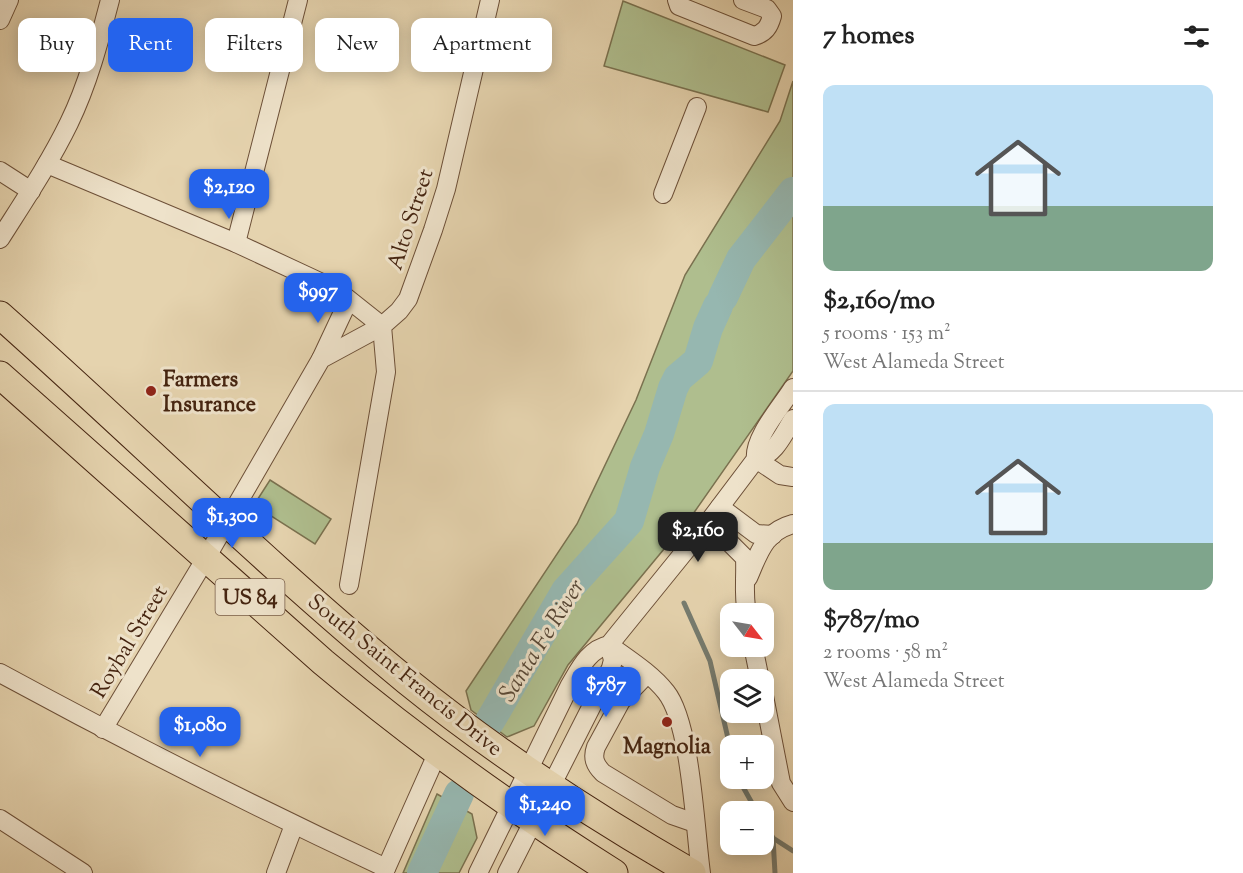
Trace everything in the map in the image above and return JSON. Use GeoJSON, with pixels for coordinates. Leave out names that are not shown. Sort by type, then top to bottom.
{"type":"FeatureCollection","features":[{"type":"Feature","properties":{"kind":"highway","name":"South Saint Francis Drive"},"geometry":{"type":"LineString","coordinates":[[0,315],[348,631],[408,682],[551,786]]}},
{"type":"Feature","properties":{"kind":"highway","name":"South Saint Francis Drive"},"geometry":{"type":"LineString","coordinates":[[0,375],[323,662],[437,754],[533,821]]}},
{"type":"Feature","properties":{"kind":"highway","name":"US 84"},"geometry":{"type":"LineString","coordinates":[[551,786],[692,873]]}},
{"type":"Feature","properties":{"kind":"highway","name":"US 84"},"geometry":{"type":"LineString","coordinates":[[533,821],[614,873]]}},
{"type":"Feature","properties":{"kind":"street"},"geometry":{"type":"LineString","coordinates":[[0,20],[9,0]]}},
{"type":"Feature","properties":{"kind":"street"},"geometry":{"type":"LineString","coordinates":[[0,239],[47,164],[69,122],[92,67],[110,0]]}},
{"type":"Feature","properties":{"kind":"street"},"geometry":{"type":"LineString","coordinates":[[236,243],[298,0]]}},
{"type":"Feature","properties":{"kind":"street","name":"Alto Street"},"geometry":{"type":"LineString","coordinates":[[382,326],[399,311],[408,299],[433,230],[446,189],[490,0]]}},
{"type":"Feature","properties":{"kind":"street"},"geometry":{"type":"LineString","coordinates":[[677,0],[679,6],[754,36],[762,34],[770,25],[772,16],[767,9],[743,0]]}},
{"type":"Feature","properties":{"kind":"street"},"geometry":{"type":"LineString","coordinates":[[663,194],[697,107]]}},
{"type":"Feature","properties":{"kind":"street"},"geometry":{"type":"LineString","coordinates":[[47,164],[236,243],[324,284],[343,295],[382,326],[386,372],[349,585]]}},
{"type":"Feature","properties":{"kind":"street"},"geometry":{"type":"LineString","coordinates":[[0,171],[31,191]]}},
{"type":"Feature","properties":{"kind":"street","name":"Roybal Street"},"geometry":{"type":"LineString","coordinates":[[103,729],[206,558],[321,359],[344,310],[343,295]]}},
{"type":"Feature","properties":{"kind":"street"},"geometry":{"type":"LineString","coordinates":[[321,359],[382,326]]}},
{"type":"Feature","properties":{"kind":"street"},"geometry":{"type":"LineString","coordinates":[[793,388],[759,440],[755,453],[756,459],[780,475],[793,477]]}},
{"type":"Feature","properties":{"kind":"street"},"geometry":{"type":"LineString","coordinates":[[478,873],[576,676],[594,650],[609,645],[707,524],[756,459],[773,449],[793,420]]}},
{"type":"Feature","properties":{"kind":"street"},"geometry":{"type":"LineString","coordinates":[[720,507],[756,534],[772,535]]}},
{"type":"Feature","properties":{"kind":"street"},"geometry":{"type":"LineString","coordinates":[[707,524],[746,558],[744,603]]}},
{"type":"Feature","properties":{"kind":"street"},"geometry":{"type":"LineString","coordinates":[[746,582],[763,544],[780,528],[793,524]]}},
{"type":"Feature","properties":{"kind":"street"},"geometry":{"type":"LineString","coordinates":[[609,645],[647,674],[667,693],[678,713],[686,750],[701,873]]}},
{"type":"Feature","properties":{"kind":"street"},"geometry":{"type":"LineString","coordinates":[[507,873],[611,668],[613,660],[609,645]]}},
{"type":"Feature","properties":{"kind":"street"},"geometry":{"type":"LineString","coordinates":[[0,673],[103,729],[385,870],[437,754]]}},
{"type":"Feature","properties":{"kind":"street"},"geometry":{"type":"LineString","coordinates":[[647,674],[621,701],[596,747],[595,764],[603,773],[672,815],[695,823]]}},
{"type":"Feature","properties":{"kind":"street"},"geometry":{"type":"LineString","coordinates":[[769,723],[781,783],[793,802]]}},
{"type":"Feature","properties":{"kind":"street"},"geometry":{"type":"LineString","coordinates":[[0,819],[83,873]]}},
{"type":"Feature","properties":{"kind":"street"},"geometry":{"type":"LineString","coordinates":[[276,873],[294,825]]}},
{"type":"Feature","properties":{"kind":"green space"},"geometry":{"type":"Polygon","coordinates":[[[623,1],[785,65],[768,112],[604,66],[623,1]]]}},
{"type":"Feature","properties":{"kind":"green space"},"geometry":{"type":"Polygon","coordinates":[[[793,81],[793,371],[693,514],[568,665],[534,726],[507,737],[471,710],[466,691],[577,524],[636,400],[685,275],[780,121],[793,81]]]}},
{"type":"Feature","properties":{"kind":"green space"},"geometry":{"type":"Polygon","coordinates":[[[270,480],[331,519],[315,544],[254,505],[270,480]]]}},
{"type":"Feature","properties":{"kind":"green space"},"geometry":{"type":"Polygon","coordinates":[[[437,794],[472,814],[477,838],[459,873],[403,873],[437,794]]]}},
{"type":"Feature","properties":{"kind":"waterway","name":"Santa Fe River"},"geometry":{"type":"LineString","coordinates":[[723,297],[741,259],[793,192]]}},
{"type":"Feature","properties":{"kind":"waterway","name":"Santa Fe River"},"geometry":{"type":"LineString","coordinates":[[490,721],[566,591],[629,521],[673,388],[678,378],[698,361],[708,328],[718,306]]}},
{"type":"Feature","properties":{"kind":"waterway"},"geometry":{"type":"LineString","coordinates":[[684,603],[710,661],[727,735]]}},
{"type":"Feature","properties":{"kind":"waterway"},"geometry":{"type":"LineString","coordinates":[[744,789],[751,801]]}},
{"type":"Feature","properties":{"kind":"waterway","name":"Santa Fe River"},"geometry":{"type":"LineString","coordinates":[[422,873],[459,794]]}},
{"type":"Feature","properties":{"kind":"waterway"},"geometry":{"type":"LineString","coordinates":[[774,839],[793,851]]}},
{"type":"Feature","properties":{"kind":"waterway"},"geometry":{"type":"LineString","coordinates":[[774,855],[775,873]]}},
{"type":"Feature","properties":{"kind":"place","name":"Farmers Insurance"},"geometry":{"type":"Point","coordinates":[151,391]}},
{"type":"Feature","properties":{"kind":"place","name":"Magnolia"},"geometry":{"type":"Point","coordinates":[667,722]}}]}
